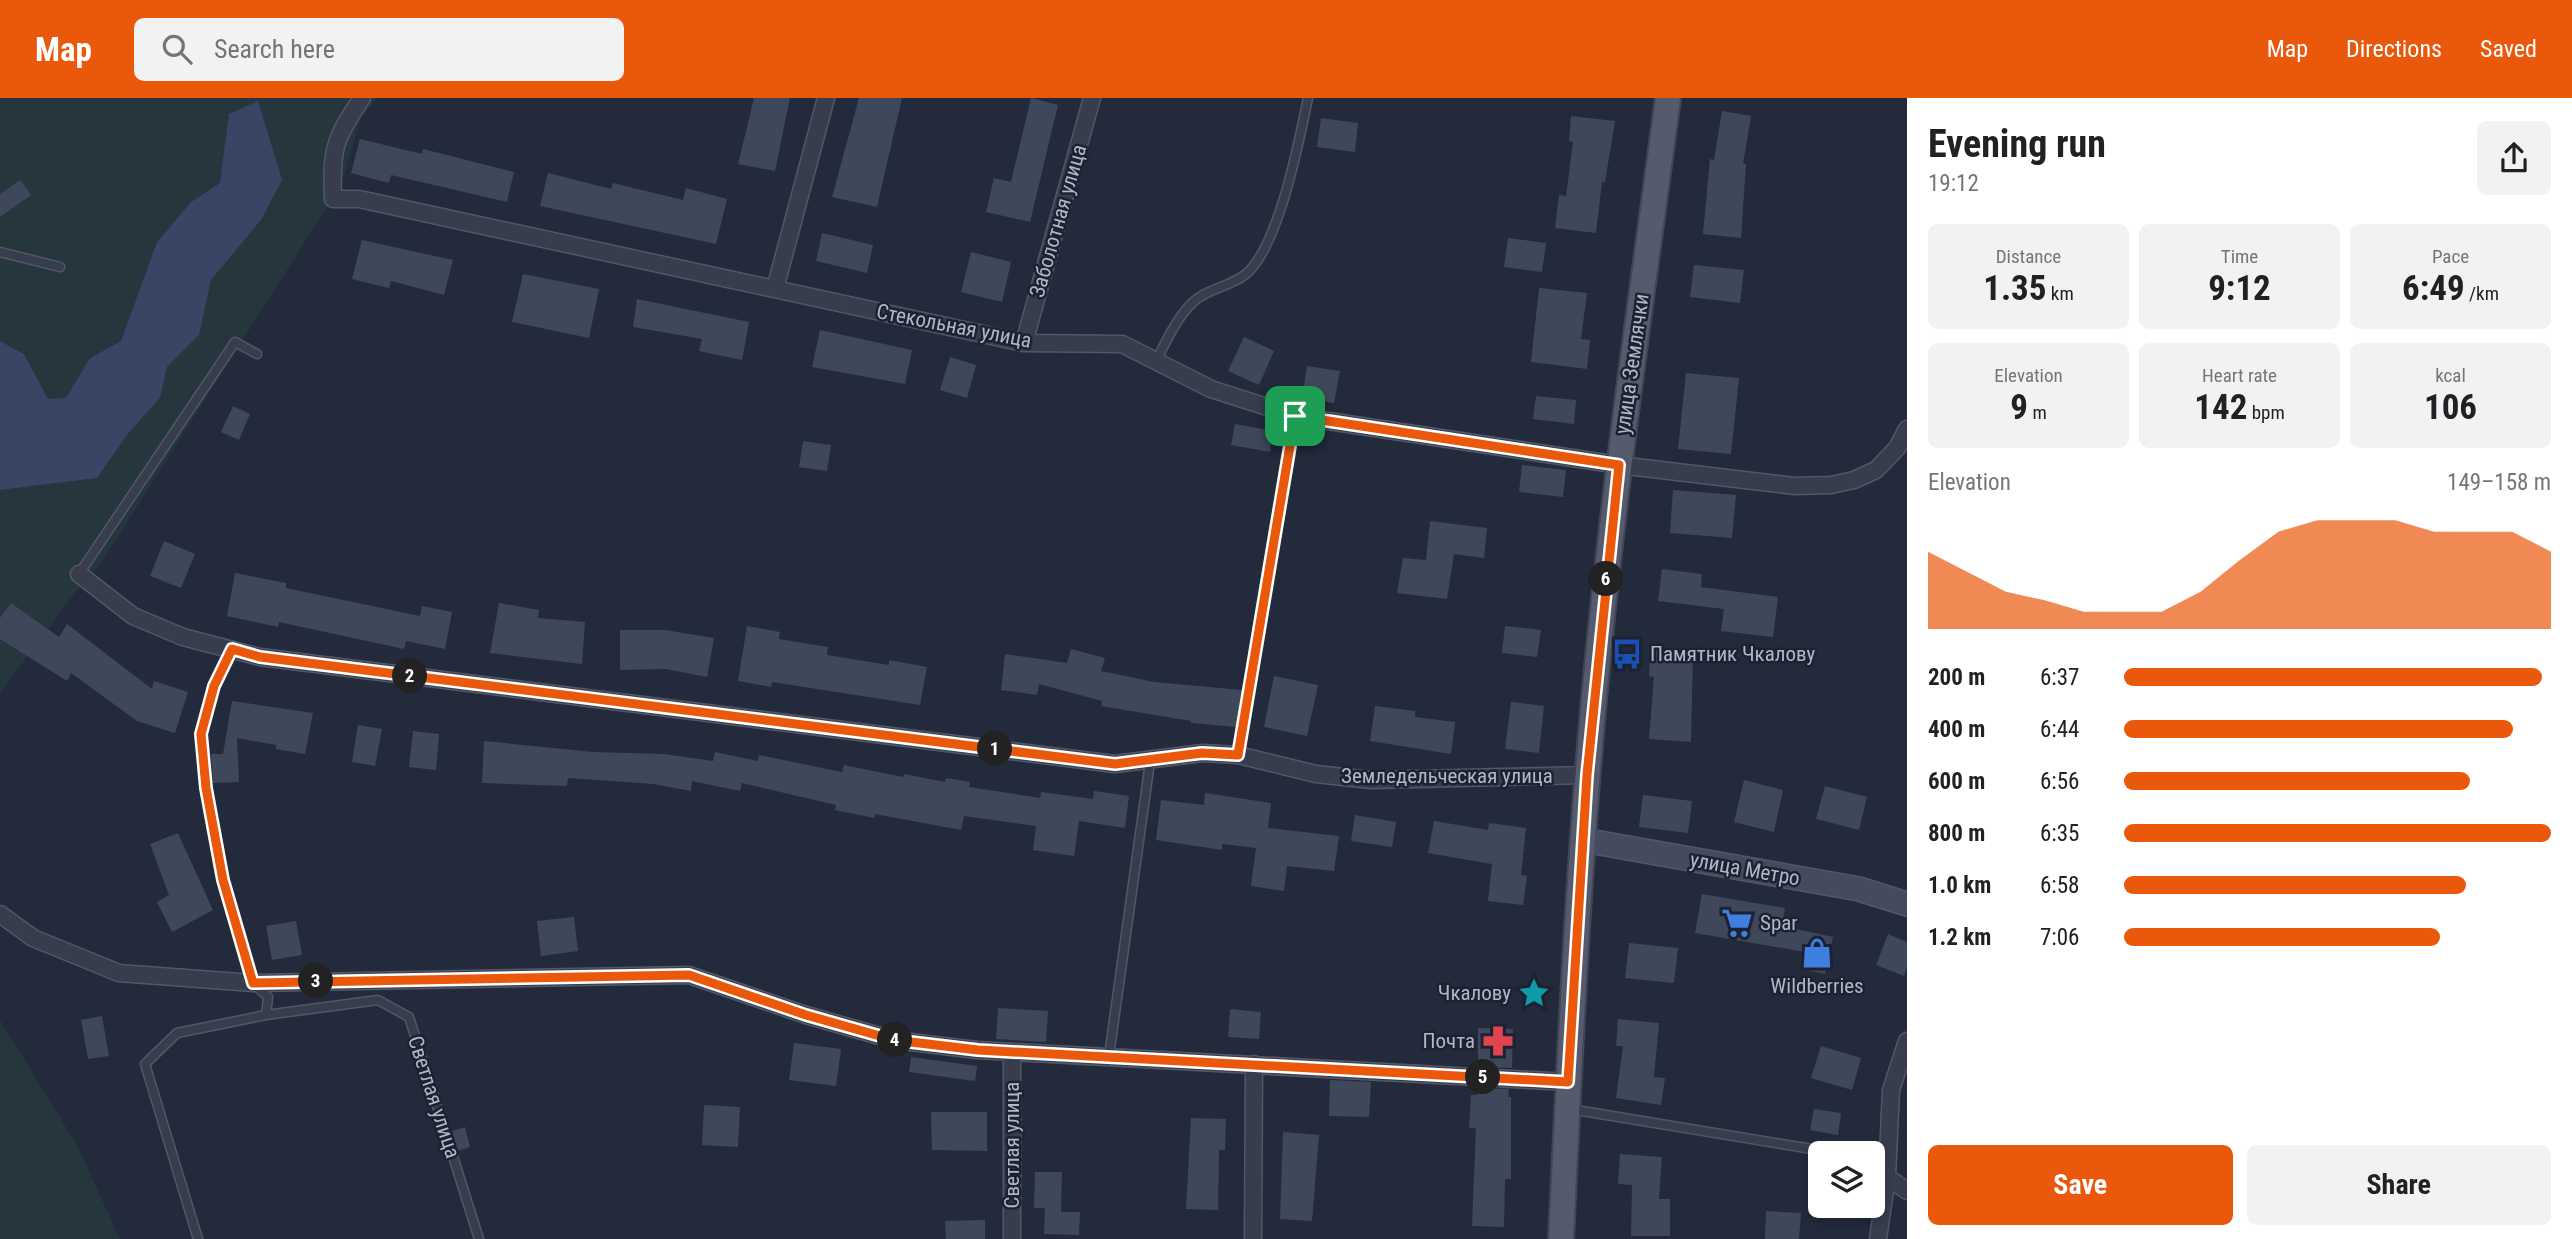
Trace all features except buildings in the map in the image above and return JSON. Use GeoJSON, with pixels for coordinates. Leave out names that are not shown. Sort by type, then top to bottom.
{"type":"FeatureCollection","features":[{"type":"Feature","properties":{"kind":"main road","name":"улица Землячки"},"geometry":{"type":"LineString","coordinates":[[1561,1239],[1587,775],[1619,465],[1668,98]]}},
{"type":"Feature","properties":{"kind":"street","name":"Стекольная улица"},"geometry":{"type":"LineString","coordinates":[[362,98],[340,130],[332,159],[333,199],[359,199],[1024,343],[1122,344],[1211,389],[1295,416],[1619,465],[1795,486],[1831,485],[1854,480],[1876,470],[1896,448],[1907,429]]}},
{"type":"Feature","properties":{"kind":"street"},"geometry":{"type":"LineString","coordinates":[[775,289],[826,98]]}},
{"type":"Feature","properties":{"kind":"street","name":"Заболотная улица"},"geometry":{"type":"LineString","coordinates":[[1024,343],[1092,98]]}},
{"type":"Feature","properties":{"kind":"street","name":"Земледельческая улица"},"geometry":{"type":"LineString","coordinates":[[79,574],[133,616],[183,637],[260,657],[1115,764],[1150,762],[1163,756],[1238,755],[1316,774],[1371,780],[1587,775]]}},
{"type":"Feature","properties":{"kind":"street","name":"улица Метро"},"geometry":{"type":"LineString","coordinates":[[1583,840],[1859,889],[1907,904]]}},
{"type":"Feature","properties":{"kind":"street"},"geometry":{"type":"LineString","coordinates":[[0,914],[33,938],[119,973],[253,983],[689,975],[806,1015],[894,1040],[1012,1052],[1568,1082]]}},
{"type":"Feature","properties":{"kind":"street"},"geometry":{"type":"LineString","coordinates":[[1878,1239],[1887,1177],[1891,1090],[1907,1041]]}},
{"type":"Feature","properties":{"kind":"street","name":"Светлая улица"},"geometry":{"type":"LineString","coordinates":[[1012,1052],[1012,1239]]}},
{"type":"Feature","properties":{"kind":"street"},"geometry":{"type":"LineString","coordinates":[[1252,1239],[1254,1064]]}},
{"type":"Feature","properties":{"kind":"street"},"geometry":{"type":"LineString","coordinates":[[1887,1177],[1907,1191]]}},
{"type":"Feature","properties":{"kind":"lane"},"geometry":{"type":"LineString","coordinates":[[1157,360],[1166,339],[1196,299],[1247,274],[1272,235],[1296,155],[1308,98]]}},
{"type":"Feature","properties":{"kind":"lane"},"geometry":{"type":"LineString","coordinates":[[0,251],[60,267]]}},
{"type":"Feature","properties":{"kind":"lane"},"geometry":{"type":"LineString","coordinates":[[79,574],[235,342],[257,354]]}},
{"type":"Feature","properties":{"kind":"lane"},"geometry":{"type":"LineString","coordinates":[[1238,755],[1295,416]]}},
{"type":"Feature","properties":{"kind":"lane"},"geometry":{"type":"LineString","coordinates":[[232,649],[214,686],[201,734],[206,788],[223,880],[253,983],[268,997],[266,1015]]}},
{"type":"Feature","properties":{"kind":"lane"},"geometry":{"type":"LineString","coordinates":[[1109,1056],[1150,762]]}},
{"type":"Feature","properties":{"kind":"lane","name":"Светлая улица"},"geometry":{"type":"LineString","coordinates":[[198,1239],[145,1064],[177,1032],[266,1015],[378,1000],[409,1017],[479,1239]]}},
{"type":"Feature","properties":{"kind":"lane"},"geometry":{"type":"LineString","coordinates":[[1567,1108],[1808,1148]]}},
{"type":"Feature","properties":{"kind":"shaded area"},"geometry":{"type":"Polygon","coordinates":[[[0,98],[377,98],[361,118],[342,181],[320,218],[100,565],[73,595],[0,693],[0,490],[97,478],[127,435],[160,398],[167,367],[199,335],[211,280],[261,220],[225,158],[220,183],[191,202],[157,242],[121,341],[90,359],[66,398],[48,400],[24,354],[0,341],[0,98]]]}},
{"type":"Feature","properties":{"kind":"shaded area"},"geometry":{"type":"Polygon","coordinates":[[[0,1020],[77,1145],[120,1239],[0,1239],[0,1020]]]}},
{"type":"Feature","properties":{"kind":"water"},"geometry":{"type":"Polygon","coordinates":[[[258,101],[282,180],[261,220],[211,280],[199,335],[167,367],[160,398],[127,435],[97,478],[0,490],[0,341],[24,354],[48,399],[66,398],[90,358],[121,341],[157,242],[191,202],[220,183],[229,114],[258,101]]]}},
{"type":"Feature","properties":{"kind":"place","name":"Памятник Чкалову"},"geometry":{"type":"Point","coordinates":[1627,654]}},
{"type":"Feature","properties":{"kind":"place","name":"Spar"},"geometry":{"type":"Point","coordinates":[1737,923]}},
{"type":"Feature","properties":{"kind":"place","name":"Wildberries"},"geometry":{"type":"Point","coordinates":[1817,953]}},
{"type":"Feature","properties":{"kind":"place","name":"Чкалову"},"geometry":{"type":"Point","coordinates":[1534,993]}},
{"type":"Feature","properties":{"kind":"place","name":"Почта"},"geometry":{"type":"Point","coordinates":[1498,1041]}},
{"type":"Feature","properties":{"kind":"route"},"geometry":{"type":"LineString","coordinates":[[1295,416],[1619,465],[1587,775],[1568,1082],[978,1050],[894,1040],[806,1015],[689,975],[253,983],[223,880],[206,788],[201,734],[214,686],[232,649],[260,657],[1115,764],[1150,762],[1163,756],[1202,753],[1238,755],[1295,416]]}}]}
